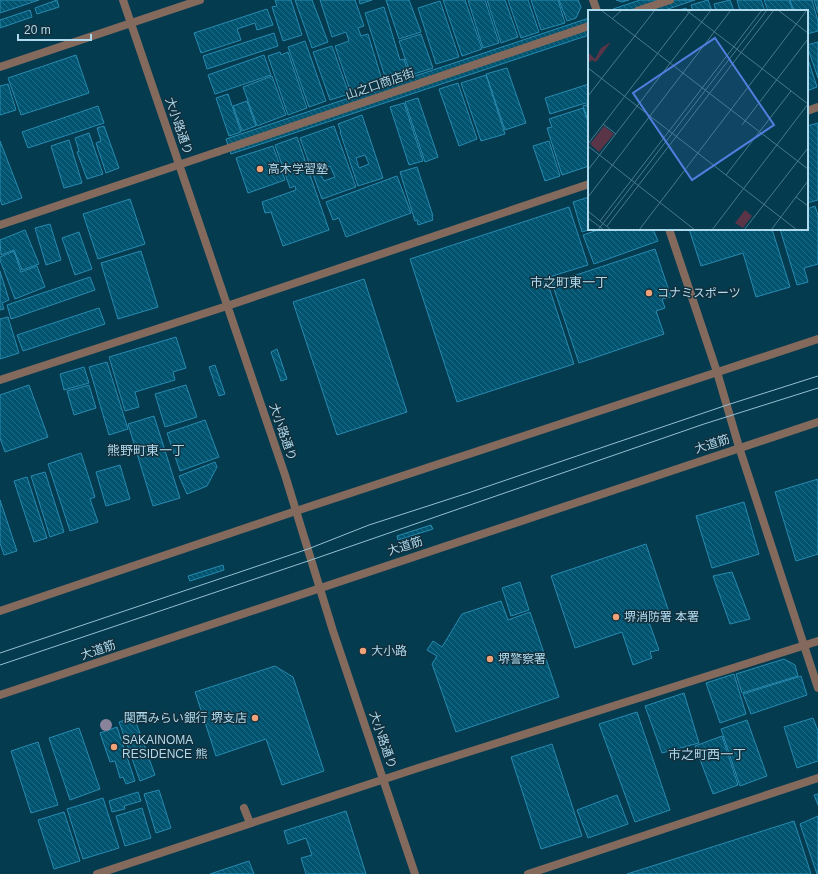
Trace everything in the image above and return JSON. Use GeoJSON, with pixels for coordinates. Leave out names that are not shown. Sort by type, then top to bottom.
{"type":"FeatureCollection","features":[{"type":"Feature","properties":{"kind":"street","name":"大小路通り"},"geometry":{"type":"LineString","coordinates":[[123,0],[254,383],[333,631],[415,874]]}},
{"type":"Feature","properties":{"kind":"street"},"geometry":{"type":"LineString","coordinates":[[0,67],[200,0]]}},
{"type":"Feature","properties":{"kind":"street"},"geometry":{"type":"LineString","coordinates":[[593,0],[597,10]]}},
{"type":"Feature","properties":{"kind":"street"},"geometry":{"type":"LineString","coordinates":[[640,10],[670,0]]}},
{"type":"Feature","properties":{"kind":"street","name":"山之口商店街"},"geometry":{"type":"LineString","coordinates":[[0,225],[588,26]]}},
{"type":"Feature","properties":{"kind":"street"},"geometry":{"type":"LineString","coordinates":[[808,111],[818,107]]}},
{"type":"Feature","properties":{"kind":"street"},"geometry":{"type":"LineString","coordinates":[[0,380],[227,306],[588,184]]}},
{"type":"Feature","properties":{"kind":"street"},"geometry":{"type":"LineString","coordinates":[[669,230],[717,372],[739,447],[818,688]]}},
{"type":"Feature","properties":{"kind":"street"},"geometry":{"type":"LineString","coordinates":[[0,611],[296,511],[818,339]]}},
{"type":"Feature","properties":{"kind":"street","name":"大道筋"},"geometry":{"type":"LineString","coordinates":[[0,695],[319,587],[818,422]]}},
{"type":"Feature","properties":{"kind":"street"},"geometry":{"type":"LineString","coordinates":[[97,874],[384,779],[818,641]]}},
{"type":"Feature","properties":{"kind":"street"},"geometry":{"type":"LineString","coordinates":[[528,874],[818,778]]}},
{"type":"Feature","properties":{"kind":"street"},"geometry":{"type":"LineString","coordinates":[[244,808],[250,823]]}},
{"type":"Feature","properties":{"kind":"building"},"geometry":{"type":"Polygon","coordinates":[[[0,0],[39,0],[0,13],[0,0]]]}},
{"type":"Feature","properties":{"kind":"building"},"geometry":{"type":"Polygon","coordinates":[[[57,0],[59,7],[37,14],[35,8],[57,0]]]}},
{"type":"Feature","properties":{"kind":"building"},"geometry":{"type":"Polygon","coordinates":[[[275,0],[291,0],[302,35],[283,41],[272,7],[277,6],[275,0]]]}},
{"type":"Feature","properties":{"kind":"building"},"geometry":{"type":"Polygon","coordinates":[[[295,0],[312,0],[328,42],[312,48],[295,0]]]}},
{"type":"Feature","properties":{"kind":"building"},"geometry":{"type":"Polygon","coordinates":[[[320,0],[355,0],[364,26],[358,28],[361,36],[368,34],[382,80],[350,90],[335,46],[349,41],[346,32],[332,37],[320,0]]]}},
{"type":"Feature","properties":{"kind":"building"},"geometry":{"type":"Polygon","coordinates":[[[359,0],[372,0],[360,4],[359,0]]]}},
{"type":"Feature","properties":{"kind":"building"},"geometry":{"type":"Polygon","coordinates":[[[386,0],[409,0],[421,32],[399,39],[386,0]]]}},
{"type":"Feature","properties":{"kind":"building"},"geometry":{"type":"Polygon","coordinates":[[[443,0],[465,0],[482,49],[462,56],[443,0]]]}},
{"type":"Feature","properties":{"kind":"building"},"geometry":{"type":"Polygon","coordinates":[[[468,0],[485,0],[499,43],[483,48],[468,0]]]}},
{"type":"Feature","properties":{"kind":"building"},"geometry":{"type":"Polygon","coordinates":[[[487,0],[505,0],[518,37],[501,43],[487,0]]]}},
{"type":"Feature","properties":{"kind":"building"},"geometry":{"type":"Polygon","coordinates":[[[508,0],[528,0],[539,32],[521,38],[508,0]]]}},
{"type":"Feature","properties":{"kind":"building"},"geometry":{"type":"Polygon","coordinates":[[[531,0],[558,0],[565,23],[541,30],[531,0]]]}},
{"type":"Feature","properties":{"kind":"building"},"geometry":{"type":"Polygon","coordinates":[[[559,0],[578,0],[581,7],[576,18],[567,21],[559,0]]]}},
{"type":"Feature","properties":{"kind":"building"},"geometry":{"type":"Polygon","coordinates":[[[616,0],[629,0],[622,2],[616,0]]]}},
{"type":"Feature","properties":{"kind":"building"},"geometry":{"type":"Polygon","coordinates":[[[640,0],[695,0],[665,10],[613,9],[640,0]]]}},
{"type":"Feature","properties":{"kind":"building"},"geometry":{"type":"Polygon","coordinates":[[[708,0],[712,10],[693,10],[691,5],[708,0]]]}},
{"type":"Feature","properties":{"kind":"building"},"geometry":{"type":"Polygon","coordinates":[[[730,0],[734,10],[716,10],[714,4],[730,0]]]}},
{"type":"Feature","properties":{"kind":"building"},"geometry":{"type":"Polygon","coordinates":[[[737,0],[761,0],[765,10],[740,10],[737,0]]]}},
{"type":"Feature","properties":{"kind":"building"},"geometry":{"type":"Polygon","coordinates":[[[764,0],[789,0],[793,10],[768,10],[764,0]]]}},
{"type":"Feature","properties":{"kind":"building"},"geometry":{"type":"Polygon","coordinates":[[[790,0],[812,0],[818,21],[818,31],[808,34],[808,10],[794,10],[790,0]]]}},
{"type":"Feature","properties":{"kind":"building"},"geometry":{"type":"Polygon","coordinates":[[[814,0],[818,0],[818,13],[814,0]]]}},
{"type":"Feature","properties":{"kind":"building"},"geometry":{"type":"Polygon","coordinates":[[[440,1],[459,57],[436,64],[418,8],[440,1]]]}},
{"type":"Feature","properties":{"kind":"building"},"geometry":{"type":"Polygon","coordinates":[[[384,7],[400,60],[404,59],[408,73],[386,80],[365,13],[384,7]]]}},
{"type":"Feature","properties":{"kind":"building"},"geometry":{"type":"Polygon","coordinates":[[[267,9],[273,25],[257,30],[255,23],[237,29],[241,40],[201,53],[194,33],[267,9]]]}},
{"type":"Feature","properties":{"kind":"building"},"geometry":{"type":"Polygon","coordinates":[[[30,10],[32,17],[0,28],[0,20],[30,10]]]}},
{"type":"Feature","properties":{"kind":"building"},"geometry":{"type":"Polygon","coordinates":[[[588,18],[588,35],[231,154],[226,139],[588,18]]]}},
{"type":"Feature","properties":{"kind":"building"},"geometry":{"type":"Polygon","coordinates":[[[274,33],[278,46],[207,69],[203,56],[274,33]]]}},
{"type":"Feature","properties":{"kind":"building"},"geometry":{"type":"Polygon","coordinates":[[[421,34],[433,68],[411,75],[399,41],[421,34]]]}},
{"type":"Feature","properties":{"kind":"building"},"geometry":{"type":"Polygon","coordinates":[[[305,41],[326,101],[309,107],[288,47],[305,41]]]}},
{"type":"Feature","properties":{"kind":"building"},"geometry":{"type":"Polygon","coordinates":[[[818,42],[818,78],[808,49],[808,45],[818,42]]]}},
{"type":"Feature","properties":{"kind":"building"},"geometry":{"type":"Polygon","coordinates":[[[332,46],[349,94],[330,100],[313,52],[332,46]]]}},
{"type":"Feature","properties":{"kind":"building"},"geometry":{"type":"Polygon","coordinates":[[[280,52],[281,55],[288,52],[307,108],[288,115],[268,56],[280,52]]]}},
{"type":"Feature","properties":{"kind":"building"},"geometry":{"type":"Polygon","coordinates":[[[76,55],[89,93],[21,115],[8,78],[76,55]]]}},
{"type":"Feature","properties":{"kind":"building"},"geometry":{"type":"Polygon","coordinates":[[[264,55],[271,75],[215,94],[208,75],[264,55]]]}},
{"type":"Feature","properties":{"kind":"building"},"geometry":{"type":"Polygon","coordinates":[[[808,59],[817,87],[808,91],[808,59]]]}},
{"type":"Feature","properties":{"kind":"building"},"geometry":{"type":"Polygon","coordinates":[[[507,68],[526,123],[505,130],[486,74],[507,68]]]}},
{"type":"Feature","properties":{"kind":"building"},"geometry":{"type":"Polygon","coordinates":[[[486,75],[505,134],[481,141],[461,83],[486,75]]]}},
{"type":"Feature","properties":{"kind":"building"},"geometry":{"type":"Polygon","coordinates":[[[272,76],[286,115],[257,126],[243,87],[272,76]]]}},
{"type":"Feature","properties":{"kind":"building"},"geometry":{"type":"Polygon","coordinates":[[[458,83],[477,139],[459,146],[439,89],[458,83]]]}},
{"type":"Feature","properties":{"kind":"building"},"geometry":{"type":"Polygon","coordinates":[[[8,84],[16,110],[0,115],[0,86],[8,84]]]}},
{"type":"Feature","properties":{"kind":"building"},"geometry":{"type":"Polygon","coordinates":[[[588,84],[588,102],[550,114],[545,98],[588,84]]]}},
{"type":"Feature","properties":{"kind":"building"},"geometry":{"type":"Polygon","coordinates":[[[228,94],[241,132],[229,136],[216,98],[228,94]]]}},
{"type":"Feature","properties":{"kind":"building"},"geometry":{"type":"Polygon","coordinates":[[[418,98],[438,157],[425,162],[405,102],[418,98]]]}},
{"type":"Feature","properties":{"kind":"building"},"geometry":{"type":"Polygon","coordinates":[[[247,101],[256,126],[242,131],[233,106],[247,101]]]}},
{"type":"Feature","properties":{"kind":"building"},"geometry":{"type":"Polygon","coordinates":[[[404,103],[423,161],[409,165],[390,107],[404,103]]]}},
{"type":"Feature","properties":{"kind":"building"},"geometry":{"type":"Polygon","coordinates":[[[588,104],[588,120],[583,106],[588,104]]]}},
{"type":"Feature","properties":{"kind":"building"},"geometry":{"type":"Polygon","coordinates":[[[98,106],[104,123],[28,148],[22,132],[98,106]]]}},
{"type":"Feature","properties":{"kind":"building"},"geometry":{"type":"Polygon","coordinates":[[[583,108],[588,122],[588,166],[562,175],[547,128],[552,127],[549,119],[583,108]]]}},
{"type":"Feature","properties":{"kind":"building"},"geometry":{"type":"Polygon","coordinates":[[[362,115],[383,178],[358,186],[338,124],[362,115]],[[365,155],[356,158],[359,168],[369,164],[365,155]]]}},
{"type":"Feature","properties":{"kind":"building"},"geometry":{"type":"Polygon","coordinates":[[[818,123],[818,200],[808,203],[808,126],[818,123]]]}},
{"type":"Feature","properties":{"kind":"building"},"geometry":{"type":"Polygon","coordinates":[[[104,126],[119,168],[106,173],[96,143],[101,141],[97,128],[104,126]]]}},
{"type":"Feature","properties":{"kind":"building"},"geometry":{"type":"Polygon","coordinates":[[[334,126],[356,187],[322,199],[300,138],[334,126]],[[330,166],[319,171],[324,181],[335,177],[330,166]]]}},
{"type":"Feature","properties":{"kind":"building"},"geometry":{"type":"Polygon","coordinates":[[[89,133],[103,174],[87,179],[77,152],[79,151],[75,138],[89,133]]]}},
{"type":"Feature","properties":{"kind":"building"},"geometry":{"type":"Polygon","coordinates":[[[297,137],[329,230],[283,246],[271,212],[265,213],[262,202],[296,190],[295,186],[290,188],[275,145],[297,137]]]}},
{"type":"Feature","properties":{"kind":"building"},"geometry":{"type":"Polygon","coordinates":[[[69,140],[82,183],[64,188],[51,146],[69,140]]]}},
{"type":"Feature","properties":{"kind":"building"},"geometry":{"type":"Polygon","coordinates":[[[0,141],[22,198],[2,205],[0,199],[0,141]]]}},
{"type":"Feature","properties":{"kind":"building"},"geometry":{"type":"Polygon","coordinates":[[[549,141],[560,176],[545,181],[533,146],[549,141]]]}},
{"type":"Feature","properties":{"kind":"building","name":"高木学習塾"},"geometry":{"type":"Polygon","coordinates":[[[273,146],[285,180],[248,193],[236,158],[273,146]]]}},
{"type":"Feature","properties":{"kind":"building"},"geometry":{"type":"Polygon","coordinates":[[[417,167],[433,216],[433,220],[418,225],[417,220],[415,221],[400,172],[417,167]]]}},
{"type":"Feature","properties":{"kind":"building"},"geometry":{"type":"Polygon","coordinates":[[[397,176],[411,213],[346,237],[339,218],[333,220],[326,202],[397,176]]]}},
{"type":"Feature","properties":{"kind":"building"},"geometry":{"type":"Polygon","coordinates":[[[588,197],[589,230],[582,232],[573,202],[588,197]]]}},
{"type":"Feature","properties":{"kind":"building"},"geometry":{"type":"Polygon","coordinates":[[[130,199],[145,244],[98,259],[83,214],[130,199]]]}},
{"type":"Feature","properties":{"kind":"building"},"geometry":{"type":"Polygon","coordinates":[[[815,206],[818,215],[818,264],[804,268],[808,282],[797,285],[780,230],[808,230],[808,209],[815,206]]]}},
{"type":"Feature","properties":{"kind":"building"},"geometry":{"type":"Polygon","coordinates":[[[569,207],[588,265],[546,278],[574,364],[457,402],[410,259],[569,207]]]}},
{"type":"Feature","properties":{"kind":"building"},"geometry":{"type":"Polygon","coordinates":[[[50,224],[61,260],[46,265],[35,228],[50,224]]]}},
{"type":"Feature","properties":{"kind":"building"},"geometry":{"type":"Polygon","coordinates":[[[25,230],[39,264],[22,270],[14,250],[1,255],[0,240],[25,230]]]}},
{"type":"Feature","properties":{"kind":"building"},"geometry":{"type":"Polygon","coordinates":[[[598,230],[653,230],[658,241],[594,264],[583,235],[598,230]]]}},
{"type":"Feature","properties":{"kind":"building"},"geometry":{"type":"Polygon","coordinates":[[[689,230],[772,230],[790,287],[756,297],[743,253],[701,266],[689,230]]]}},
{"type":"Feature","properties":{"kind":"building"},"geometry":{"type":"Polygon","coordinates":[[[79,232],[92,269],[75,275],[62,238],[79,232]]]}},
{"type":"Feature","properties":{"kind":"building"},"geometry":{"type":"Polygon","coordinates":[[[655,249],[671,297],[662,299],[665,308],[656,311],[664,334],[579,363],[552,283],[655,249]]]}},
{"type":"Feature","properties":{"kind":"building"},"geometry":{"type":"Polygon","coordinates":[[[14,251],[21,272],[37,266],[45,287],[15,299],[0,260],[0,257],[14,251]]]}},
{"type":"Feature","properties":{"kind":"building"},"geometry":{"type":"Polygon","coordinates":[[[141,251],[158,307],[118,319],[101,263],[141,251]]]}},
{"type":"Feature","properties":{"kind":"building"},"geometry":{"type":"Polygon","coordinates":[[[0,271],[9,300],[2,303],[4,309],[0,310],[0,271]]]}},
{"type":"Feature","properties":{"kind":"building"},"geometry":{"type":"Polygon","coordinates":[[[90,277],[95,290],[11,319],[7,305],[90,277]]]}},
{"type":"Feature","properties":{"kind":"building"},"geometry":{"type":"Polygon","coordinates":[[[364,279],[407,412],[337,435],[293,302],[364,279]]]}},
{"type":"Feature","properties":{"kind":"building"},"geometry":{"type":"Polygon","coordinates":[[[99,308],[105,324],[23,351],[17,335],[99,308]]]}},
{"type":"Feature","properties":{"kind":"building"},"geometry":{"type":"Polygon","coordinates":[[[8,317],[19,353],[0,359],[0,319],[8,317]]]}},
{"type":"Feature","properties":{"kind":"building"},"geometry":{"type":"Polygon","coordinates":[[[176,337],[186,368],[173,372],[175,380],[135,392],[139,407],[125,411],[109,357],[176,337]]]}},
{"type":"Feature","properties":{"kind":"building"},"geometry":{"type":"Polygon","coordinates":[[[277,349],[287,379],[281,381],[271,352],[277,349]]]}},
{"type":"Feature","properties":{"kind":"building"},"geometry":{"type":"Polygon","coordinates":[[[107,362],[128,429],[109,435],[89,367],[107,362]]]}},
{"type":"Feature","properties":{"kind":"building"},"geometry":{"type":"Polygon","coordinates":[[[215,365],[225,394],[219,396],[209,367],[215,365]]]}},
{"type":"Feature","properties":{"kind":"building"},"geometry":{"type":"Polygon","coordinates":[[[84,367],[89,383],[64,390],[60,374],[84,367]]]}},
{"type":"Feature","properties":{"kind":"building"},"geometry":{"type":"Polygon","coordinates":[[[29,385],[48,437],[5,452],[0,438],[0,395],[29,385]]]}},
{"type":"Feature","properties":{"kind":"building"},"geometry":{"type":"Polygon","coordinates":[[[89,385],[96,408],[74,415],[67,391],[89,385]]]}},
{"type":"Feature","properties":{"kind":"building"},"geometry":{"type":"Polygon","coordinates":[[[186,385],[197,417],[165,427],[155,394],[186,385]]]}},
{"type":"Feature","properties":{"kind":"building"},"geometry":{"type":"Polygon","coordinates":[[[154,416],[180,498],[153,506],[128,424],[154,416]]]}},
{"type":"Feature","properties":{"kind":"building"},"geometry":{"type":"Polygon","coordinates":[[[205,420],[219,457],[180,471],[167,433],[205,420]]]}},
{"type":"Feature","properties":{"kind":"building"},"geometry":{"type":"Polygon","coordinates":[[[81,453],[95,497],[90,499],[98,522],[70,531],[48,464],[81,453]]]}},
{"type":"Feature","properties":{"kind":"building"},"geometry":{"type":"Polygon","coordinates":[[[215,462],[217,467],[207,486],[187,494],[179,476],[215,462]]]}},
{"type":"Feature","properties":{"kind":"building"},"geometry":{"type":"Polygon","coordinates":[[[120,465],[130,499],[106,506],[96,472],[120,465]]]}},
{"type":"Feature","properties":{"kind":"building"},"geometry":{"type":"Polygon","coordinates":[[[45,472],[64,532],[50,537],[31,476],[45,472]]]}},
{"type":"Feature","properties":{"kind":"building"},"geometry":{"type":"Polygon","coordinates":[[[27,477],[47,538],[34,542],[14,481],[27,477]]]}},
{"type":"Feature","properties":{"kind":"building"},"geometry":{"type":"Polygon","coordinates":[[[818,479],[818,554],[796,561],[775,492],[818,479]]]}},
{"type":"Feature","properties":{"kind":"building"},"geometry":{"type":"Polygon","coordinates":[[[0,500],[17,551],[4,555],[0,543],[0,500]]]}},
{"type":"Feature","properties":{"kind":"building"},"geometry":{"type":"Polygon","coordinates":[[[744,502],[759,554],[712,568],[696,516],[744,502]]]}},
{"type":"Feature","properties":{"kind":"building"},"geometry":{"type":"Polygon","coordinates":[[[431,525],[433,529],[398,540],[397,536],[431,525]]]}},
{"type":"Feature","properties":{"kind":"building"},"geometry":{"type":"Polygon","coordinates":[[[646,544],[670,615],[649,622],[659,650],[650,652],[652,658],[633,665],[622,632],[575,648],[551,576],[646,544]]]}},
{"type":"Feature","properties":{"kind":"building"},"geometry":{"type":"Polygon","coordinates":[[[223,565],[224,570],[190,581],[188,576],[223,565]]]}},
{"type":"Feature","properties":{"kind":"building"},"geometry":{"type":"Polygon","coordinates":[[[732,572],[750,619],[730,624],[713,576],[732,572]]]}},
{"type":"Feature","properties":{"kind":"building"},"geometry":{"type":"Polygon","coordinates":[[[520,582],[529,610],[511,616],[502,588],[520,582]]]}},
{"type":"Feature","properties":{"kind":"building"},"geometry":{"type":"Polygon","coordinates":[[[501,601],[508,620],[530,612],[559,697],[456,732],[432,664],[437,656],[427,650],[433,641],[442,647],[462,614],[501,601]]]}},
{"type":"Feature","properties":{"kind":"building"},"geometry":{"type":"Polygon","coordinates":[[[784,659],[795,665],[798,676],[742,693],[736,674],[784,659]]]}},
{"type":"Feature","properties":{"kind":"building","name":"関西みらい銀行 堺支店"},"geometry":{"type":"Polygon","coordinates":[[[275,666],[293,677],[324,771],[282,785],[266,739],[216,756],[195,692],[275,666]]]}},
{"type":"Feature","properties":{"kind":"building"},"geometry":{"type":"Polygon","coordinates":[[[734,674],[746,714],[720,723],[706,683],[734,674]]]}},
{"type":"Feature","properties":{"kind":"building"},"geometry":{"type":"Polygon","coordinates":[[[801,676],[807,695],[751,714],[743,694],[801,676]]]}},
{"type":"Feature","properties":{"kind":"building"},"geometry":{"type":"Polygon","coordinates":[[[684,693],[699,743],[662,753],[645,706],[684,693]]]}},
{"type":"Feature","properties":{"kind":"building"},"geometry":{"type":"Polygon","coordinates":[[[637,712],[670,810],[635,822],[599,724],[637,712]]]}},
{"type":"Feature","properties":{"kind":"building"},"geometry":{"type":"Polygon","coordinates":[[[134,717],[155,775],[140,781],[119,722],[134,717]]]}},
{"type":"Feature","properties":{"kind":"building"},"geometry":{"type":"Polygon","coordinates":[[[813,718],[818,731],[818,761],[797,768],[784,727],[813,718]]]}},
{"type":"Feature","properties":{"kind":"building"},"geometry":{"type":"Polygon","coordinates":[[[747,720],[767,776],[740,786],[721,729],[747,720]]]}},
{"type":"Feature","properties":{"kind":"building","name":"SAKAINOMA RESIDENCE 熊"},"geometry":{"type":"Polygon","coordinates":[[[117,727],[135,781],[126,784],[123,777],[120,778],[115,761],[110,762],[100,733],[117,727]]]}},
{"type":"Feature","properties":{"kind":"building"},"geometry":{"type":"Polygon","coordinates":[[[79,728],[100,789],[70,800],[49,738],[79,728]]]}},
{"type":"Feature","properties":{"kind":"building"},"geometry":{"type":"Polygon","coordinates":[[[722,736],[738,785],[713,794],[695,746],[722,736]]]}},
{"type":"Feature","properties":{"kind":"building"},"geometry":{"type":"Polygon","coordinates":[[[38,742],[58,805],[31,813],[11,751],[38,742]]]}},
{"type":"Feature","properties":{"kind":"building"},"geometry":{"type":"Polygon","coordinates":[[[552,744],[582,836],[541,849],[511,757],[552,744]]]}},
{"type":"Feature","properties":{"kind":"building"},"geometry":{"type":"Polygon","coordinates":[[[159,790],[171,828],[156,833],[144,794],[159,790]]]}},
{"type":"Feature","properties":{"kind":"building"},"geometry":{"type":"Polygon","coordinates":[[[138,792],[141,801],[124,806],[125,809],[112,812],[109,801],[138,792]]]}},
{"type":"Feature","properties":{"kind":"building"},"geometry":{"type":"Polygon","coordinates":[[[818,794],[818,805],[814,795],[818,794]]]}},
{"type":"Feature","properties":{"kind":"building"},"geometry":{"type":"Polygon","coordinates":[[[617,795],[628,824],[588,838],[577,810],[617,795]]]}},
{"type":"Feature","properties":{"kind":"building"},"geometry":{"type":"Polygon","coordinates":[[[103,798],[119,848],[83,859],[67,809],[103,798]]]}},
{"type":"Feature","properties":{"kind":"building"},"geometry":{"type":"Polygon","coordinates":[[[142,808],[151,838],[125,846],[116,816],[142,808]]]}},
{"type":"Feature","properties":{"kind":"building"},"geometry":{"type":"Polygon","coordinates":[[[346,811],[366,874],[306,874],[301,858],[312,855],[306,838],[288,844],[284,831],[346,811]]]}},
{"type":"Feature","properties":{"kind":"building"},"geometry":{"type":"Polygon","coordinates":[[[64,812],[80,861],[54,869],[38,820],[64,812]]]}},
{"type":"Feature","properties":{"kind":"building"},"geometry":{"type":"Polygon","coordinates":[[[818,816],[818,874],[817,874],[800,824],[818,816]]]}},
{"type":"Feature","properties":{"kind":"building"},"geometry":{"type":"Polygon","coordinates":[[[794,821],[811,874],[627,874],[794,821]]]}},
{"type":"Feature","properties":{"kind":"building"},"geometry":{"type":"Polygon","coordinates":[[[249,861],[254,874],[210,874],[249,861]]]}},
{"type":"Feature","properties":{"kind":"tram line"},"geometry":{"type":"LineString","coordinates":[[0,653],[308,549],[369,525],[818,376]]}},
{"type":"Feature","properties":{"kind":"tram line"},"geometry":{"type":"LineString","coordinates":[[0,665],[311,560],[704,424],[818,388]]}},
{"type":"Feature","properties":{"kind":"place","name":"高木学習塾"},"geometry":{"type":"Point","coordinates":[260,169]}},
{"type":"Feature","properties":{"kind":"place","name":"コナミスポーツ"},"geometry":{"type":"Point","coordinates":[649,293]}},
{"type":"Feature","properties":{"kind":"place","name":"堺消防署 本署"},"geometry":{"type":"Point","coordinates":[616,617]}},
{"type":"Feature","properties":{"kind":"place","name":"大小路"},"geometry":{"type":"Point","coordinates":[363,651]}},
{"type":"Feature","properties":{"kind":"place","name":"堺警察署"},"geometry":{"type":"Point","coordinates":[490,659]}},
{"type":"Feature","properties":{"kind":"place","name":"関西みらい銀行 堺支店"},"geometry":{"type":"Point","coordinates":[255,718]}},
{"type":"Feature","properties":{"kind":"place","name":"SAKAINOMA RESIDENCE 熊"},"geometry":{"type":"Point","coordinates":[114,747]}},
{"type":"Feature","properties":{"kind":"district","name":"市之町東一丁"},"geometry":{"type":"Point","coordinates":[569,282]}},
{"type":"Feature","properties":{"kind":"district","name":"熊野町東一丁"},"geometry":{"type":"Point","coordinates":[146,450]}},
{"type":"Feature","properties":{"kind":"district","name":"市之町西一丁"},"geometry":{"type":"Point","coordinates":[707,754]}}]}
